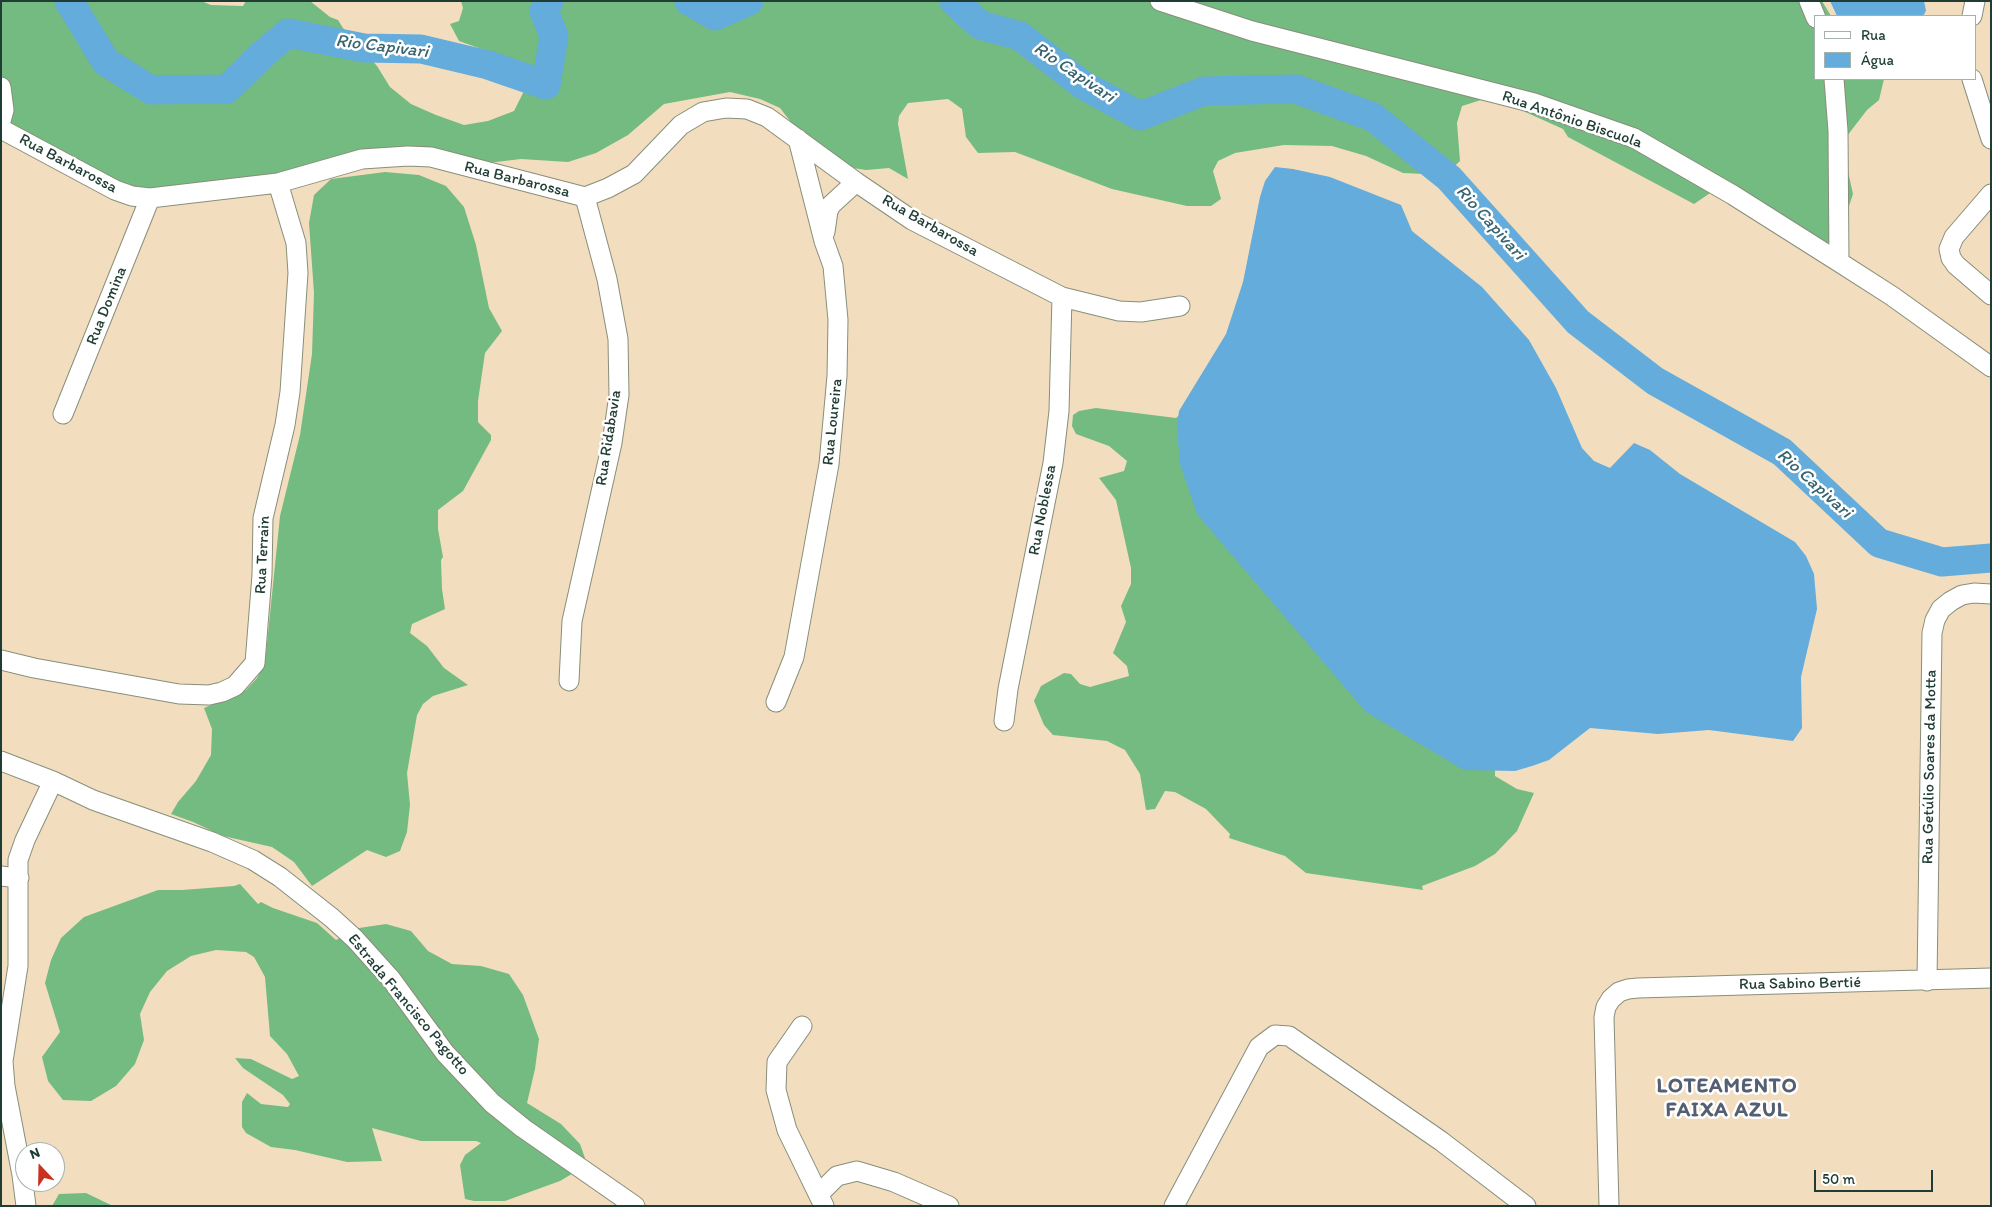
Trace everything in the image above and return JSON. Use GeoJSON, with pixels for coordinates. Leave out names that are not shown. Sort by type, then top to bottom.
{"type":"FeatureCollection","features":[{"type":"Feature","properties":{"kind":"street","name":"Rua Antônio Biscuola"},"geometry":{"type":"LineString","coordinates":[[1160,1],[1252,31],[1534,103],[1634,138],[1733,195],[1840,262],[1892,296],[1991,367]]}},
{"type":"Feature","properties":{"kind":"street"},"geometry":{"type":"LineString","coordinates":[[1809,1],[1815,15]]}},
{"type":"Feature","properties":{"kind":"street"},"geometry":{"type":"LineString","coordinates":[[1972,15],[1975,1]]}},
{"type":"Feature","properties":{"kind":"street"},"geometry":{"type":"LineString","coordinates":[[1834,80],[1838,132],[1840,262]]}},
{"type":"Feature","properties":{"kind":"street"},"geometry":{"type":"LineString","coordinates":[[1972,80],[1991,139]]}},
{"type":"Feature","properties":{"kind":"street"},"geometry":{"type":"LineString","coordinates":[[1,87],[4,110],[1,121]]}},
{"type":"Feature","properties":{"kind":"street","name":"Rua Barbarossa"},"geometry":{"type":"LineString","coordinates":[[1,129],[115,190],[132,196],[150,198],[278,183],[362,159],[408,156],[431,158],[586,197],[634,174],[681,125],[703,112],[726,108],[746,109],[767,117],[912,220],[1062,297],[1119,311],[1140,312],[1180,306]]}},
{"type":"Feature","properties":{"kind":"street","name":"Rua Loureira"},"geometry":{"type":"LineString","coordinates":[[776,702],[794,657],[829,464],[838,376],[838,320],[833,266],[824,241],[798,139]]}},
{"type":"Feature","properties":{"kind":"street"},"geometry":{"type":"LineString","coordinates":[[824,241],[828,211],[831,205],[856,182]]}},
{"type":"Feature","properties":{"kind":"street","name":"Rua Terrain"},"geometry":{"type":"LineString","coordinates":[[1,660],[34,668],[179,694],[209,696],[235,686],[255,663],[262,575],[263,518],[285,425],[290,392],[298,273],[296,243],[278,183]]}},
{"type":"Feature","properties":{"kind":"street"},"geometry":{"type":"LineString","coordinates":[[1991,194],[1954,237],[1950,249],[1951,258],[1956,265],[1991,295]]}},
{"type":"Feature","properties":{"kind":"street","name":"Rua Ridabavia"},"geometry":{"type":"LineString","coordinates":[[569,680],[572,621],[612,443],[619,395],[618,339],[608,279],[586,197]]}},
{"type":"Feature","properties":{"kind":"street","name":"Rua Domina"},"geometry":{"type":"LineString","coordinates":[[64,414],[150,198]]}},
{"type":"Feature","properties":{"kind":"street","name":"Rua Noblessa"},"geometry":{"type":"LineString","coordinates":[[1004,721],[1008,689],[1053,462],[1059,411],[1062,297]]}},
{"type":"Feature","properties":{"kind":"street","name":"Rua Getúlio Soares da Motta"},"geometry":{"type":"LineString","coordinates":[[1927,981],[1932,633],[1935,620],[1951,601],[1962,595],[1974,593],[1991,594]]}},
{"type":"Feature","properties":{"kind":"street","name":"Estrada Francisco Pagotto"},"geometry":{"type":"LineString","coordinates":[[1,762],[53,781],[93,800],[212,842],[253,860],[280,877],[332,918],[355,939],[391,980],[445,1053],[492,1102],[523,1128],[635,1206]]}},
{"type":"Feature","properties":{"kind":"street"},"geometry":{"type":"LineString","coordinates":[[26,1206],[3,1086],[4,1061],[18,966],[10,877],[53,781]]}},
{"type":"Feature","properties":{"kind":"street","name":"Rua Sabino Bertié"},"geometry":{"type":"LineString","coordinates":[[1609,1206],[1604,1017],[1606,1007],[1619,992],[1638,988],[1991,978]]}},
{"type":"Feature","properties":{"kind":"street"},"geometry":{"type":"LineString","coordinates":[[802,1026],[777,1062],[776,1090],[787,1130],[822,1200]]}},
{"type":"Feature","properties":{"kind":"street"},"geometry":{"type":"LineString","coordinates":[[1174,1206],[1259,1047],[1275,1035],[1289,1036],[1441,1142],[1526,1206]]}},
{"type":"Feature","properties":{"kind":"street"},"geometry":{"type":"LineString","coordinates":[[822,1200],[837,1176],[857,1171],[894,1182],[948,1206]]}},
{"type":"Feature","properties":{"kind":"green space"},"geometry":{"type":"Polygon","coordinates":[[[1,1],[201,1],[211,5],[243,6],[246,1],[310,1],[330,17],[338,20],[377,66],[390,87],[411,104],[464,125],[488,121],[514,111],[526,87],[513,66],[487,51],[459,41],[450,24],[459,21],[463,8],[461,1],[1822,1],[1830,15],[1814,15],[1814,80],[1884,80],[1879,100],[1867,110],[1837,149],[1836,157],[1849,176],[1853,194],[1846,215],[1828,243],[1818,246],[1719,187],[1694,204],[1568,137],[1563,129],[1512,106],[1481,100],[1462,106],[1457,123],[1460,161],[1445,175],[1403,173],[1366,156],[1332,146],[1284,145],[1235,153],[1218,161],[1213,171],[1221,199],[1211,206],[1187,206],[1112,189],[1015,152],[978,153],[966,137],[962,109],[948,99],[908,103],[899,116],[898,124],[908,179],[889,168],[866,170],[833,165],[819,158],[780,108],[760,99],[730,92],[664,104],[628,135],[596,153],[568,162],[521,159],[471,165],[413,155],[237,189],[123,193],[1,123],[1,1]]]}},
{"type":"Feature","properties":{"kind":"green space"},"geometry":{"type":"Polygon","coordinates":[[[385,172],[419,175],[446,186],[464,207],[476,245],[489,308],[502,331],[485,353],[478,401],[478,422],[491,435],[491,440],[463,491],[438,510],[438,529],[443,557],[441,560],[442,589],[445,609],[412,624],[410,633],[427,646],[444,668],[468,685],[433,696],[423,704],[417,715],[407,773],[410,805],[407,832],[400,851],[386,857],[367,850],[312,886],[294,862],[272,847],[223,836],[171,814],[178,802],[196,781],[211,755],[212,729],[204,708],[246,690],[257,678],[265,663],[280,516],[300,435],[312,354],[314,293],[309,223],[314,195],[331,179],[385,172]]]}},
{"type":"Feature","properties":{"kind":"green space"},"geometry":{"type":"Polygon","coordinates":[[[1203,393],[1495,754],[1495,776],[1517,789],[1534,793],[1517,831],[1495,854],[1475,866],[1422,886],[1423,890],[1306,873],[1285,856],[1229,838],[1230,834],[1206,809],[1175,792],[1165,791],[1155,809],[1146,810],[1140,774],[1125,750],[1107,741],[1053,735],[1044,725],[1034,701],[1041,686],[1064,673],[1071,674],[1080,684],[1090,687],[1129,676],[1127,666],[1113,653],[1126,622],[1121,606],[1131,584],[1131,568],[1116,500],[1099,478],[1124,471],[1127,461],[1109,446],[1076,434],[1072,426],[1073,415],[1079,411],[1096,408],[1176,418],[1203,393]]]}},
{"type":"Feature","properties":{"kind":"green space"},"geometry":{"type":"Polygon","coordinates":[[[240,884],[258,904],[261,902],[317,923],[336,940],[359,928],[386,924],[411,931],[428,951],[452,964],[481,966],[509,974],[523,995],[539,1039],[535,1069],[527,1103],[561,1124],[580,1144],[585,1158],[582,1168],[560,1181],[505,1201],[474,1201],[465,1199],[460,1165],[465,1155],[481,1143],[476,1141],[421,1141],[372,1128],[382,1161],[347,1162],[295,1150],[271,1147],[246,1133],[242,1127],[242,1102],[247,1093],[261,1104],[288,1107],[290,1104],[283,1095],[243,1068],[235,1058],[251,1059],[292,1079],[299,1076],[287,1054],[270,1036],[265,977],[254,957],[246,952],[216,950],[191,956],[167,971],[150,992],[140,1014],[144,1040],[135,1064],[116,1086],[91,1101],[63,1100],[48,1081],[42,1057],[60,1032],[45,983],[51,960],[61,938],[84,917],[158,890],[182,890],[240,884]]]}},
{"type":"Feature","properties":{"kind":"green space"},"geometry":{"type":"Polygon","coordinates":[[[86,1193],[113,1206],[52,1206],[59,1194],[86,1193]]]}},
{"type":"Feature","properties":{"kind":"water"},"geometry":{"type":"Polygon","coordinates":[[[1830,1],[1924,1],[1926,11],[1924,15],[1837,15],[1830,1]]]}},
{"type":"Feature","properties":{"kind":"water"},"geometry":{"type":"Polygon","coordinates":[[[1275,167],[1330,177],[1401,205],[1412,231],[1482,287],[1529,340],[1556,388],[1582,448],[1594,461],[1610,468],[1634,443],[1650,450],[1680,474],[1795,542],[1806,556],[1814,574],[1817,609],[1801,677],[1802,728],[1793,741],[1709,730],[1658,734],[1590,728],[1549,760],[1532,766],[1515,771],[1464,770],[1366,712],[1197,514],[1180,464],[1177,428],[1179,411],[1226,334],[1243,282],[1260,197],[1265,181],[1275,167]]]}},
{"type":"Feature","properties":{"kind":"waterway","name":"Rio Capivari"},"geometry":{"type":"LineString","coordinates":[[69,1],[106,62],[151,90],[227,89],[288,33],[364,48],[421,49],[488,65],[546,85],[554,36],[544,11],[549,1]]}},
{"type":"Feature","properties":{"kind":"waterway","name":"Rio Capivari"},"geometry":{"type":"LineString","coordinates":[[689,1],[715,16],[749,1]]}},
{"type":"Feature","properties":{"kind":"waterway","name":"Rio Capivari"},"geometry":{"type":"LineString","coordinates":[[954,1],[980,25],[1020,36],[1083,85],[1140,116],[1204,91],[1296,89],[1373,117],[1449,178],[1578,322],[1655,381],[1782,452],[1879,543],[1942,562],[1991,558]]}},
{"type":"Feature","properties":{"kind":"district","name":"LOTEAMENTO FAIXA AZUL"},"geometry":{"type":"Point","coordinates":[1727,1099]}}]}
